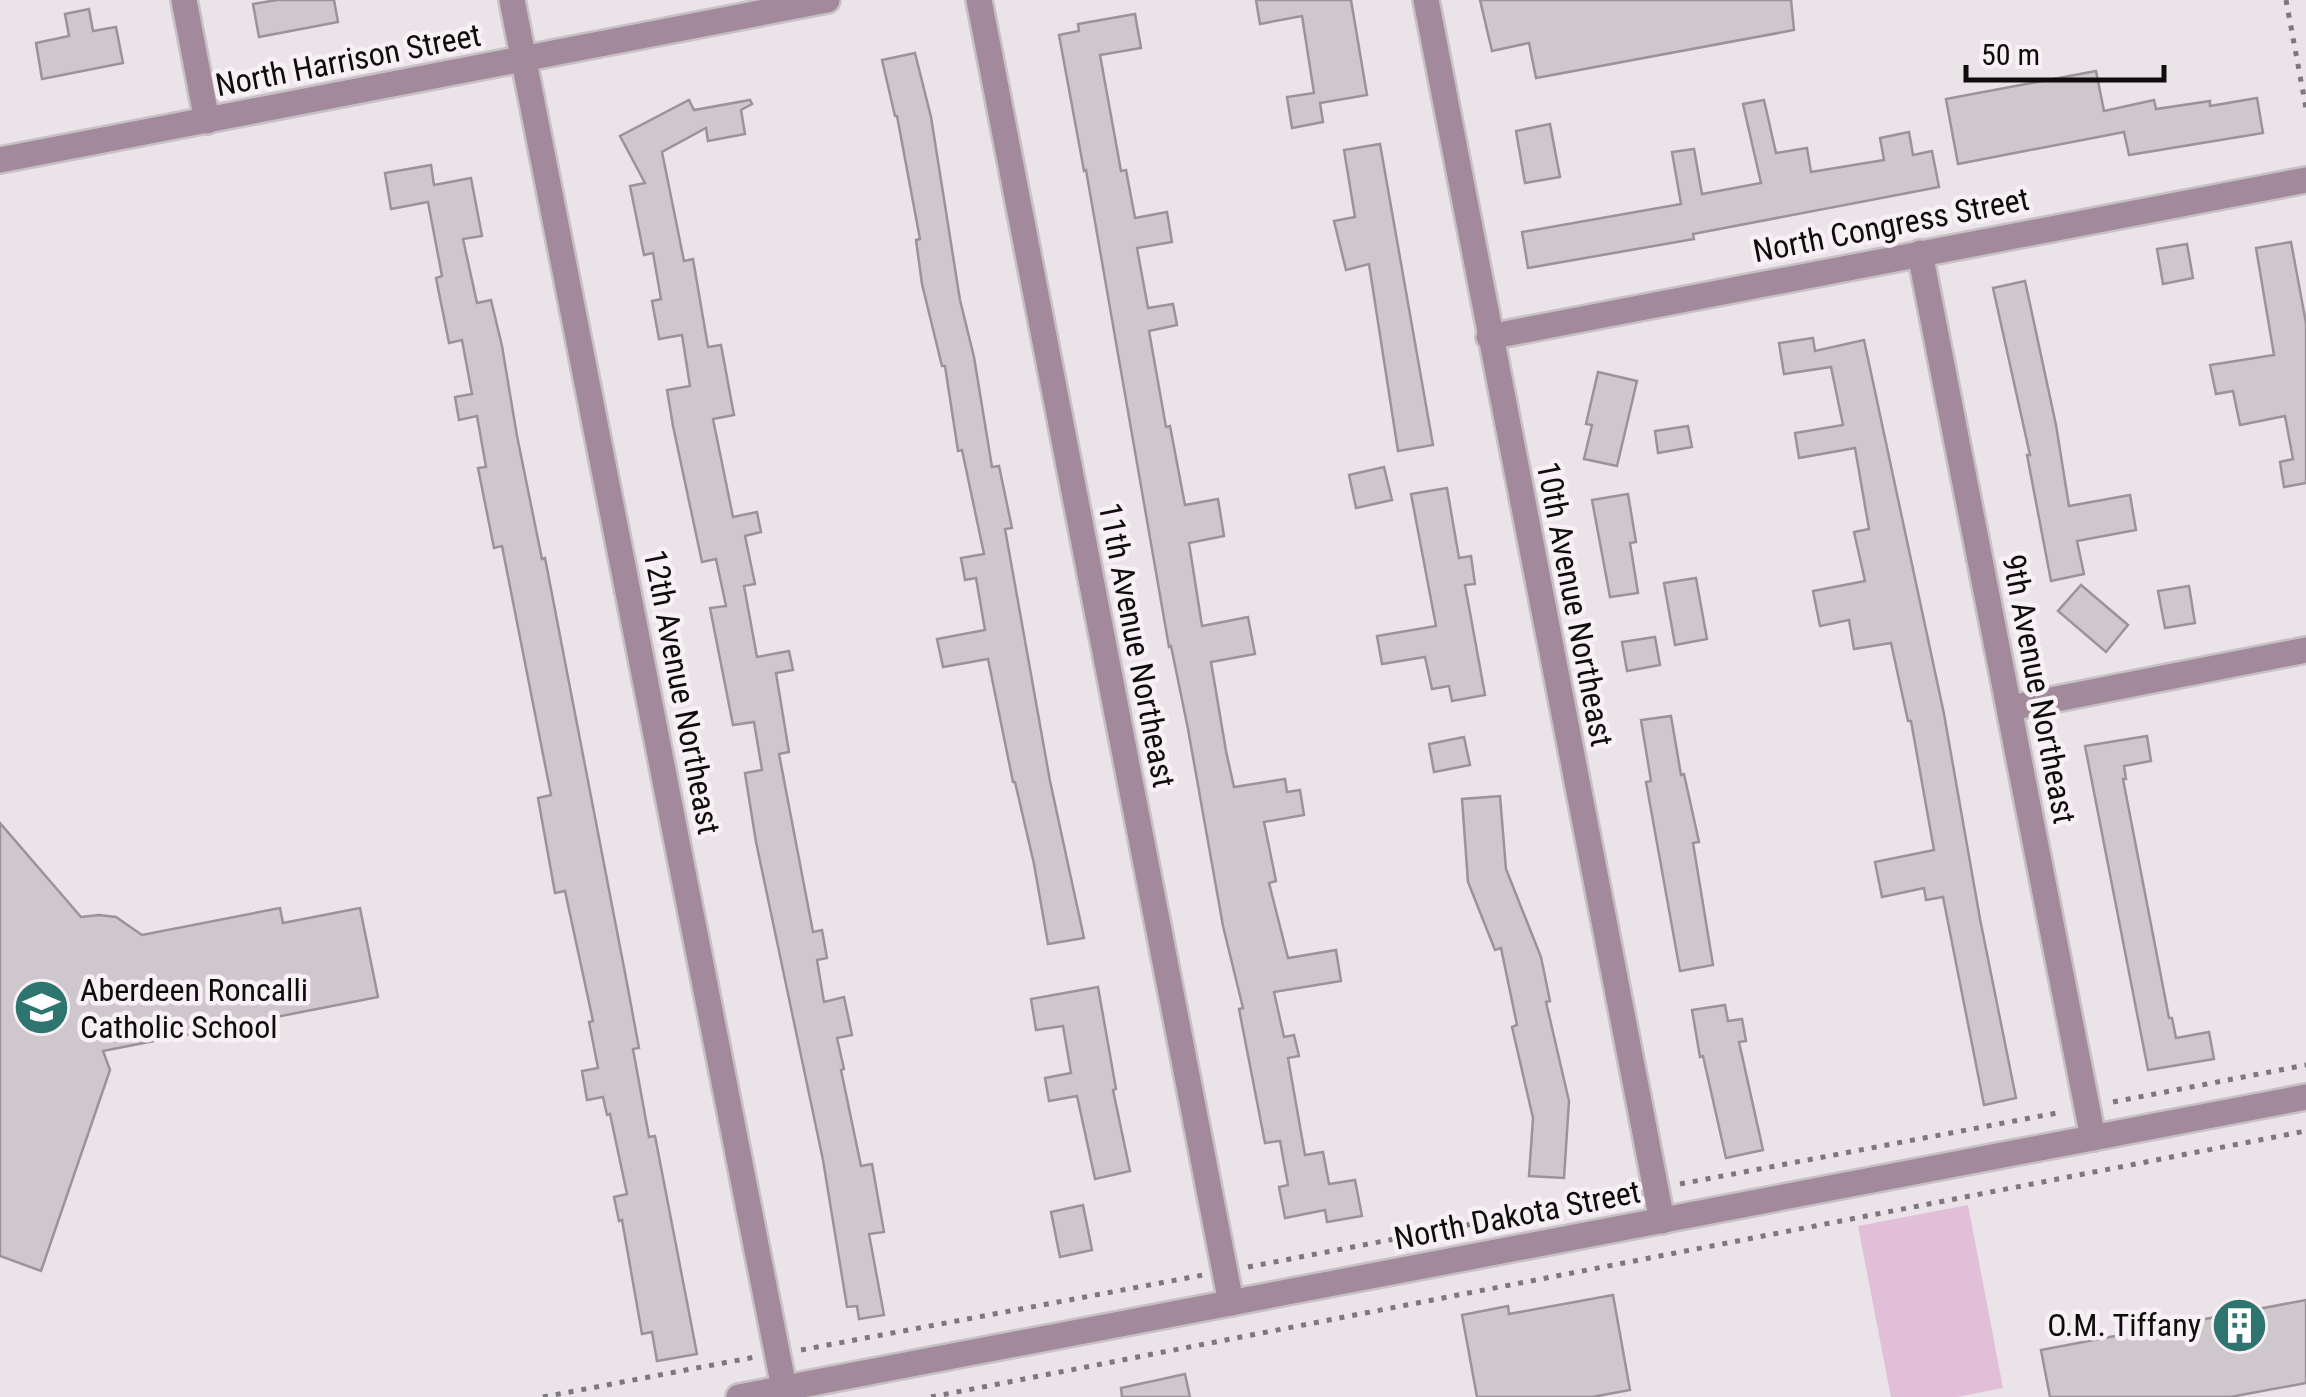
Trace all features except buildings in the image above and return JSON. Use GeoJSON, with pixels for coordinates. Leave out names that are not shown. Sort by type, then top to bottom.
{"type":"FeatureCollection","features":[{"type":"Feature","properties":{"kind":"street"},"geometry":{"type":"LineString","coordinates":[[184,0],[208,121]]}},
{"type":"Feature","properties":{"kind":"street","name":"12th Avenue Northeast"},"geometry":{"type":"LineString","coordinates":[[512,0],[785,1393]]}},
{"type":"Feature","properties":{"kind":"street","name":"North Harrison Street"},"geometry":{"type":"LineString","coordinates":[[0,160],[827,0]]}},
{"type":"Feature","properties":{"kind":"street","name":"11th Avenue Northeast"},"geometry":{"type":"LineString","coordinates":[[979,0],[1231,1303]]}},
{"type":"Feature","properties":{"kind":"street","name":"10th Avenue Northeast"},"geometry":{"type":"LineString","coordinates":[[1426,0],[1662,1221]]}},
{"type":"Feature","properties":{"kind":"street","name":"North Congress Street"},"geometry":{"type":"LineString","coordinates":[[1489,337],[2306,180]]}},
{"type":"Feature","properties":{"kind":"street","name":"9th Avenue Northeast"},"geometry":{"type":"LineString","coordinates":[[1920,252],[2093,1138]]}},
{"type":"Feature","properties":{"kind":"street"},"geometry":{"type":"LineString","coordinates":[[2010,708],[2306,650]]}},
{"type":"Feature","properties":{"kind":"street","name":"North Dakota Street"},"geometry":{"type":"LineString","coordinates":[[739,1397],[785,1393],[1231,1303],[2306,1098]]}},
{"type":"Feature","properties":{"kind":"path"},"geometry":{"type":"LineString","coordinates":[[2286,0],[2306,108]]}},
{"type":"Feature","properties":{"kind":"path"},"geometry":{"type":"LineString","coordinates":[[543,1397],[2306,1065]]}},
{"type":"Feature","properties":{"kind":"path"},"geometry":{"type":"LineString","coordinates":[[931,1397],[2306,1131]]}},
{"type":"Feature","properties":{"kind":"shaded area"},"geometry":{"type":"Polygon","coordinates":[[[1968,1205],[2003,1388],[1957,1397],[1891,1397],[1858,1226],[1968,1205]]]}},
{"type":"Feature","properties":{"kind":"place","name":"Aberdeen Roncalli Catholic School"},"geometry":{"type":"Point","coordinates":[41,1008]}},
{"type":"Feature","properties":{"kind":"place","name":"O.M. Tiffany"},"geometry":{"type":"Point","coordinates":[2240,1325]}}]}
